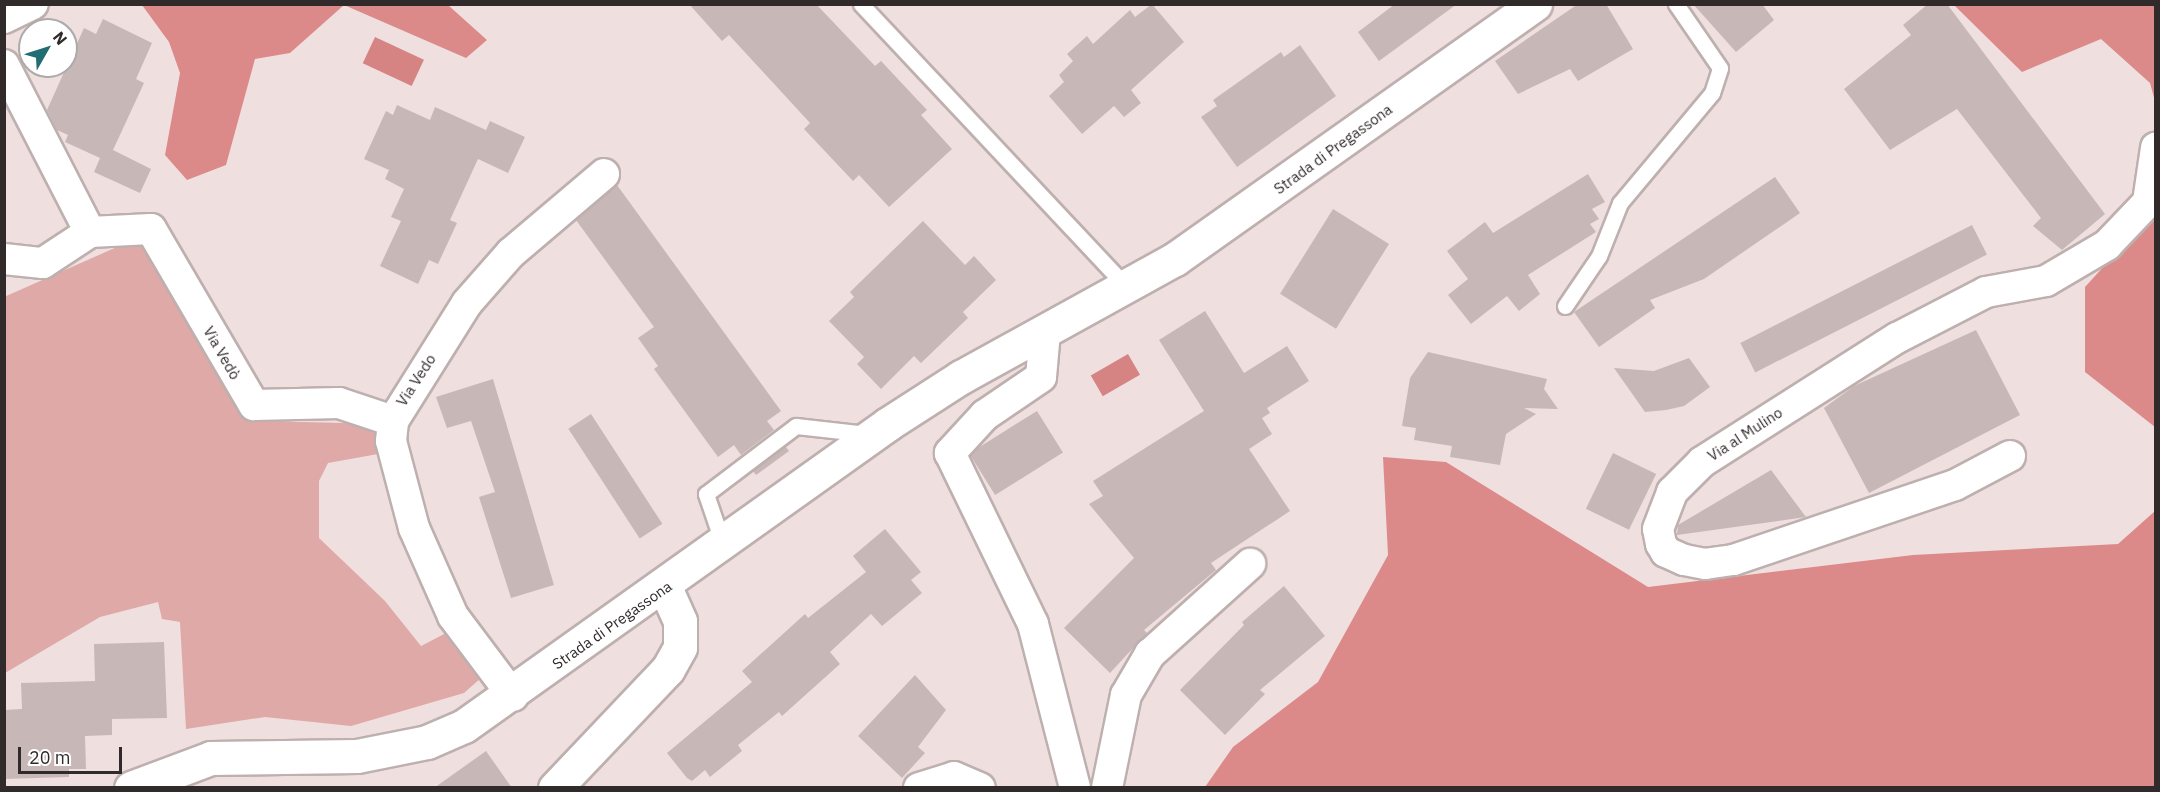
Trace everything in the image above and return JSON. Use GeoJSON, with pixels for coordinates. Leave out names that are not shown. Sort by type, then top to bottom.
{"type":"FeatureCollection","features":[{"type":"Feature","properties":{"kind":"street"},"geometry":{"type":"LineString","coordinates":[[4,18],[33,4]]}},
{"type":"Feature","properties":{"kind":"street","name":"Strada di Pregassona"},"geometry":{"type":"LineString","coordinates":[[131,788],[211,758],[357,756],[427,741],[513,696],[873,435],[961,376],[1127,288],[1260,203],[1535,4]]}},
{"type":"Feature","properties":{"kind":"street"},"geometry":{"type":"LineString","coordinates":[[4,65],[90,232],[43,263],[4,259]]}},
{"type":"Feature","properties":{"kind":"street","name":"Via al Mulino"},"geometry":{"type":"LineString","coordinates":[[2010,456],[1955,485],[1733,560],[1706,564],[1684,560],[1661,544],[1658,529],[1672,492],[1702,462],[1897,338],[1986,292],[2046,281],[2107,245],[2148,202],[2156,148]]}},
{"type":"Feature","properties":{"kind":"street","name":"Via Vedo"},"geometry":{"type":"LineString","coordinates":[[513,696],[453,616],[414,528],[391,441],[393,421],[467,303],[511,253],[604,174]]}},
{"type":"Feature","properties":{"kind":"street","name":"Via Vedò"},"geometry":{"type":"LineString","coordinates":[[90,232],[151,229],[254,405],[339,403],[393,421]]}},
{"type":"Feature","properties":{"kind":"street"},"geometry":{"type":"LineString","coordinates":[[1045,332],[1041,377],[985,415],[950,453],[1034,624],[1075,788]]}},
{"type":"Feature","properties":{"kind":"street"},"geometry":{"type":"LineString","coordinates":[[1107,788],[1126,695],[1150,654],[1250,564]]}},
{"type":"Feature","properties":{"kind":"street"},"geometry":{"type":"LineString","coordinates":[[555,788],[668,669],[680,647],[680,621],[665,587]]}},
{"type":"Feature","properties":{"kind":"street"},"geometry":{"type":"LineString","coordinates":[[920,788],[954,777],[980,788]]}},
{"type":"Feature","properties":{"kind":"lane"},"geometry":{"type":"LineString","coordinates":[[861,4],[1127,288]]}},
{"type":"Feature","properties":{"kind":"lane"},"geometry":{"type":"LineString","coordinates":[[1565,306],[1599,256],[1620,203],[1712,93],[1720,68],[1676,4]]}},
{"type":"Feature","properties":{"kind":"lane"},"geometry":{"type":"LineString","coordinates":[[723,544],[706,494],[796,426],[873,435]]}},
{"type":"Feature","properties":{"kind":"shaded area"},"geometry":{"type":"Polygon","coordinates":[[[142,5],[344,5],[290,53],[255,59],[226,165],[187,180],[165,155],[180,73],[169,42],[142,5]]]}},
{"type":"Feature","properties":{"kind":"shaded area"},"geometry":{"type":"Polygon","coordinates":[[[344,5],[448,5],[487,40],[466,58],[344,5]]]}},
{"type":"Feature","properties":{"kind":"shaded area"},"geometry":{"type":"Polygon","coordinates":[[[2156,5],[2155,101],[2150,83],[2101,39],[2022,72],[1955,6],[2156,5]]]}},
{"type":"Feature","properties":{"kind":"shaded area"},"geometry":{"type":"Polygon","coordinates":[[[375,37],[424,60],[412,86],[363,63],[375,37]]]}},
{"type":"Feature","properties":{"kind":"shaded area"},"geometry":{"type":"Polygon","coordinates":[[[2155,210],[2155,427],[2085,372],[2085,287],[2155,210]]]}},
{"type":"Feature","properties":{"kind":"shaded area"},"geometry":{"type":"Polygon","coordinates":[[[144,235],[250,410],[267,421],[379,424],[378,454],[328,463],[319,481],[319,538],[385,601],[421,646],[448,632],[481,678],[464,693],[351,726],[265,717],[186,729],[180,622],[162,619],[158,602],[100,617],[5,673],[4,297],[144,235]]]}},
{"type":"Feature","properties":{"kind":"shaded area"},"geometry":{"type":"Polygon","coordinates":[[[1128,354],[1140,375],[1103,396],[1091,376],[1128,354]]]}},
{"type":"Feature","properties":{"kind":"shaded area"},"geometry":{"type":"Polygon","coordinates":[[[1383,457],[1446,462],[1648,587],[1913,555],[2118,544],[2155,511],[2155,787],[1205,787],[1233,747],[1318,682],[1388,555],[1383,457]]]}},
{"type":"Feature","properties":{"kind":"building"},"geometry":{"type":"Polygon","coordinates":[[[689,4],[816,4],[875,66],[881,61],[927,110],[921,115],[952,149],[889,207],[859,175],[853,181],[804,129],[810,123],[729,35],[722,41],[689,4]]]}},
{"type":"Feature","properties":{"kind":"building"},"geometry":{"type":"Polygon","coordinates":[[[1152,4],[1184,42],[1131,90],[1141,103],[1124,117],[1114,106],[1082,134],[1049,96],[1064,82],[1059,75],[1073,61],[1067,54],[1087,36],[1093,44],[1130,10],[1135,17],[1152,4]]]}},
{"type":"Feature","properties":{"kind":"building"},"geometry":{"type":"Polygon","coordinates":[[[1395,4],[1457,4],[1379,61],[1358,32],[1395,4]]]}},
{"type":"Feature","properties":{"kind":"building"},"geometry":{"type":"Polygon","coordinates":[[[1578,4],[1606,4],[1633,49],[1578,81],[1570,69],[1518,94],[1495,61],[1578,4]]]}},
{"type":"Feature","properties":{"kind":"building"},"geometry":{"type":"Polygon","coordinates":[[[1693,4],[1762,4],[1774,20],[1736,52],[1693,4]]]}},
{"type":"Feature","properties":{"kind":"building"},"geometry":{"type":"Polygon","coordinates":[[[1928,4],[1947,4],[2105,214],[2062,250],[2033,226],[2041,218],[1957,109],[1890,150],[1844,89],[1911,35],[1903,25],[1928,4]]]}},
{"type":"Feature","properties":{"kind":"building"},"geometry":{"type":"Polygon","coordinates":[[[103,19],[152,43],[136,79],[144,83],[113,150],[151,169],[140,193],[94,172],[100,158],[65,142],[68,135],[57,130],[47,110],[61,78],[78,78],[78,41],[84,28],[96,34],[103,19]]]}},
{"type":"Feature","properties":{"kind":"building"},"geometry":{"type":"Polygon","coordinates":[[[1300,45],[1336,96],[1237,167],[1201,117],[1217,106],[1213,100],[1281,52],[1284,57],[1300,45]]]}},
{"type":"Feature","properties":{"kind":"building"},"geometry":{"type":"Polygon","coordinates":[[[397,105],[430,120],[435,107],[486,130],[490,121],[525,137],[508,173],[478,159],[450,220],[457,223],[438,264],[429,260],[418,284],[380,266],[401,221],[391,217],[404,189],[385,179],[389,170],[364,159],[386,111],[393,115],[397,105]]]}},
{"type":"Feature","properties":{"kind":"building"},"geometry":{"type":"Polygon","coordinates":[[[1588,174],[1605,202],[1592,209],[1599,219],[1590,224],[1596,232],[1528,275],[1540,294],[1519,311],[1507,296],[1471,324],[1448,295],[1468,279],[1447,251],[1485,222],[1493,233],[1588,174]]]}},
{"type":"Feature","properties":{"kind":"building"},"geometry":{"type":"Polygon","coordinates":[[[1775,177],[1800,213],[1704,279],[1650,300],[1655,308],[1599,347],[1574,312],[1775,177]]]}},
{"type":"Feature","properties":{"kind":"building"},"geometry":{"type":"Polygon","coordinates":[[[617,185],[781,411],[767,421],[774,430],[741,455],[734,445],[718,457],[654,369],[658,366],[638,338],[654,327],[576,220],[617,185]]]}},
{"type":"Feature","properties":{"kind":"building"},"geometry":{"type":"Polygon","coordinates":[[[1333,209],[1389,244],[1336,329],[1280,294],[1333,209]]]}},
{"type":"Feature","properties":{"kind":"building"},"geometry":{"type":"Polygon","coordinates":[[[923,221],[965,265],[974,256],[996,280],[963,312],[968,318],[921,363],[914,356],[881,389],[857,364],[864,357],[829,321],[854,297],[850,292],[923,221]]]}},
{"type":"Feature","properties":{"kind":"building"},"geometry":{"type":"Polygon","coordinates":[[[1972,225],[1987,254],[1755,372],[1740,343],[1972,225]]]}},
{"type":"Feature","properties":{"kind":"building"},"geometry":{"type":"Polygon","coordinates":[[[1205,311],[1244,373],[1287,346],[1309,381],[1267,408],[1270,413],[1262,418],[1272,434],[1249,449],[1290,511],[1211,563],[1216,570],[1144,630],[1147,633],[1110,673],[1064,628],[1134,558],[1089,504],[1103,496],[1093,481],[1204,411],[1159,340],[1205,311]]]}},
{"type":"Feature","properties":{"kind":"building"},"geometry":{"type":"Polygon","coordinates":[[[1976,330],[2020,415],[1869,493],[1824,408],[1854,386],[1976,330]]]}},
{"type":"Feature","properties":{"kind":"building"},"geometry":{"type":"Polygon","coordinates":[[[1428,352],[1547,379],[1544,389],[1558,409],[1524,408],[1536,414],[1506,434],[1500,465],[1450,457],[1452,446],[1414,440],[1416,428],[1402,426],[1410,378],[1428,352]]]}},
{"type":"Feature","properties":{"kind":"building"},"geometry":{"type":"Polygon","coordinates":[[[1689,358],[1710,387],[1684,406],[1666,410],[1645,412],[1614,368],[1654,371],[1689,358]]]}},
{"type":"Feature","properties":{"kind":"building"},"geometry":{"type":"Polygon","coordinates":[[[493,379],[554,585],[511,598],[479,497],[495,492],[471,421],[447,428],[436,397],[493,379]]]}},
{"type":"Feature","properties":{"kind":"building"},"geometry":{"type":"Polygon","coordinates":[[[1037,411],[1063,453],[995,495],[969,453],[1037,411]]]}},
{"type":"Feature","properties":{"kind":"building"},"geometry":{"type":"Polygon","coordinates":[[[591,414],[662,524],[640,539],[568,429],[591,414]]]}},
{"type":"Feature","properties":{"kind":"building"},"geometry":{"type":"Polygon","coordinates":[[[785,446],[789,451],[756,475],[753,471],[785,446]]]}},
{"type":"Feature","properties":{"kind":"building"},"geometry":{"type":"Polygon","coordinates":[[[1613,453],[1656,474],[1629,530],[1586,509],[1613,453]]]}},
{"type":"Feature","properties":{"kind":"building"},"geometry":{"type":"Polygon","coordinates":[[[1771,470],[1806,517],[1677,535],[1678,525],[1771,470]]]}},
{"type":"Feature","properties":{"kind":"building"},"geometry":{"type":"Polygon","coordinates":[[[885,529],[921,572],[911,580],[922,593],[882,626],[871,614],[830,652],[840,664],[782,716],[779,712],[738,745],[742,751],[710,777],[705,770],[692,781],[687,778],[667,753],[752,682],[742,671],[805,614],[808,618],[866,572],[853,556],[885,529]]]}},
{"type":"Feature","properties":{"kind":"building"},"geometry":{"type":"Polygon","coordinates":[[[1284,586],[1325,636],[1260,690],[1265,694],[1225,735],[1180,690],[1244,625],[1242,622],[1284,586]]]}},
{"type":"Feature","properties":{"kind":"building"},"geometry":{"type":"Polygon","coordinates":[[[164,642],[167,718],[112,719],[112,735],[85,736],[86,769],[69,769],[69,777],[4,779],[4,710],[22,709],[21,683],[95,681],[94,644],[164,642]]]}},
{"type":"Feature","properties":{"kind":"building"},"geometry":{"type":"Polygon","coordinates":[[[915,675],[946,710],[918,747],[925,753],[902,778],[858,736],[915,675]]]}},
{"type":"Feature","properties":{"kind":"building"},"geometry":{"type":"Polygon","coordinates":[[[486,751],[512,788],[434,788],[486,751]]]}}]}
